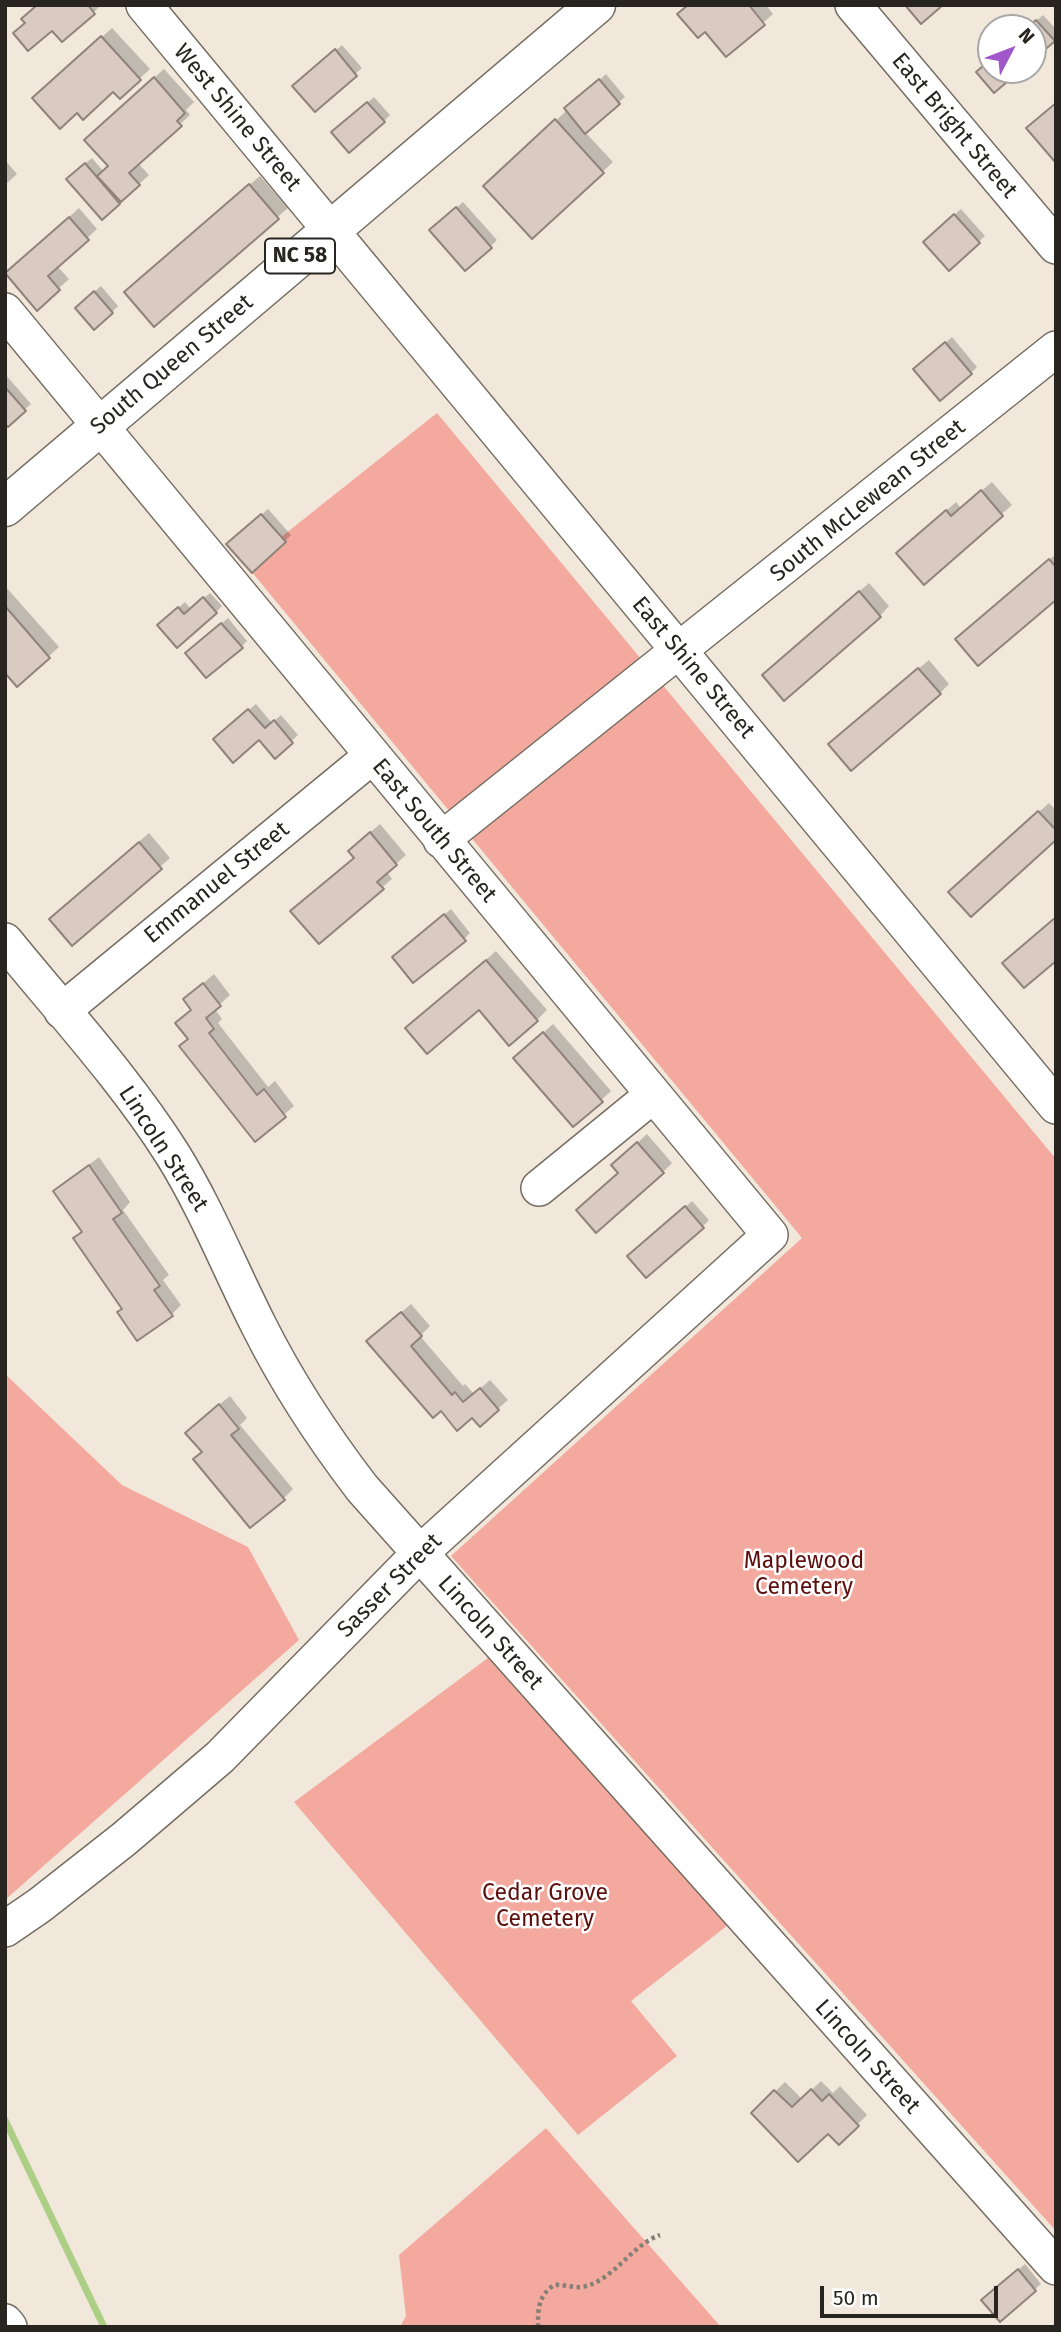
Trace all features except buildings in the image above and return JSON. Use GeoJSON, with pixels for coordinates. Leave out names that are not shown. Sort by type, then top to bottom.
{"type":"FeatureCollection","features":[{"type":"Feature","properties":{"kind":"main road","name":"South Queen Street"},"geometry":{"type":"LineString","coordinates":[[5,507],[596,5]]}},
{"type":"Feature","properties":{"kind":"street","name":"West Shine Street"},"geometry":{"type":"LineString","coordinates":[[144,5],[331,230]]}},
{"type":"Feature","properties":{"kind":"street","name":"East Bright Street"},"geometry":{"type":"LineString","coordinates":[[853,5],[1056,246]]}},
{"type":"Feature","properties":{"kind":"street","name":"East Shine Street"},"geometry":{"type":"LineString","coordinates":[[331,230],[1056,1106]]}},
{"type":"Feature","properties":{"kind":"street","name":"East South Street"},"geometry":{"type":"LineString","coordinates":[[5,310],[770,1235]]}},
{"type":"Feature","properties":{"kind":"street","name":"South McLewean Street"},"geometry":{"type":"LineString","coordinates":[[441,840],[680,652],[1056,349]]}},
{"type":"Feature","properties":{"kind":"street","name":"Emmanuel Street"},"geometry":{"type":"LineString","coordinates":[[62,1011],[372,755]]}},
{"type":"Feature","properties":{"kind":"street","name":"Lincoln Street"},"geometry":{"type":"LineString","coordinates":[[5,941],[143,1110],[210,1220],[258,1324],[294,1392],[362,1488],[1056,2267]]}},
{"type":"Feature","properties":{"kind":"street"},"geometry":{"type":"LineString","coordinates":[[539,1188],[653,1096]]}},
{"type":"Feature","properties":{"kind":"street","name":"Sasser Street"},"geometry":{"type":"LineString","coordinates":[[5,1929],[61,1889],[220,1757],[419,1554],[770,1235]]}},
{"type":"Feature","properties":{"kind":"street"},"geometry":{"type":"LineString","coordinates":[[5,2322],[9,2327]]}},
{"type":"Feature","properties":{"kind":"path"},"geometry":{"type":"LineString","coordinates":[[538,2327],[538,2306],[544,2292],[554,2285],[580,2287],[594,2282],[637,2246],[660,2235]]}},
{"type":"Feature","properties":{"kind":"green space","name":"Maplewood Cemetery"},"geometry":{"type":"Polygon","coordinates":[[[437,413],[1056,1159],[1056,2231],[451,1556],[802,1238],[246,565],[437,413]]]}},
{"type":"Feature","properties":{"kind":"green space"},"geometry":{"type":"Polygon","coordinates":[[[5,1374],[122,1485],[248,1547],[299,1640],[5,1900],[5,1374]]]}},
{"type":"Feature","properties":{"kind":"green space","name":"Cedar Grove Cemetery"},"geometry":{"type":"Polygon","coordinates":[[[488,1658],[728,1925],[631,2001],[677,2056],[578,2135],[294,1802],[488,1658]]]}},
{"type":"Feature","properties":{"kind":"green space"},"geometry":{"type":"Polygon","coordinates":[[[546,2128],[721,2327],[400,2327],[406,2316],[399,2255],[546,2128]]]}},
{"type":"Feature","properties":{"kind":"waterway"},"geometry":{"type":"LineString","coordinates":[[5,2120],[104,2327]]}}]}
